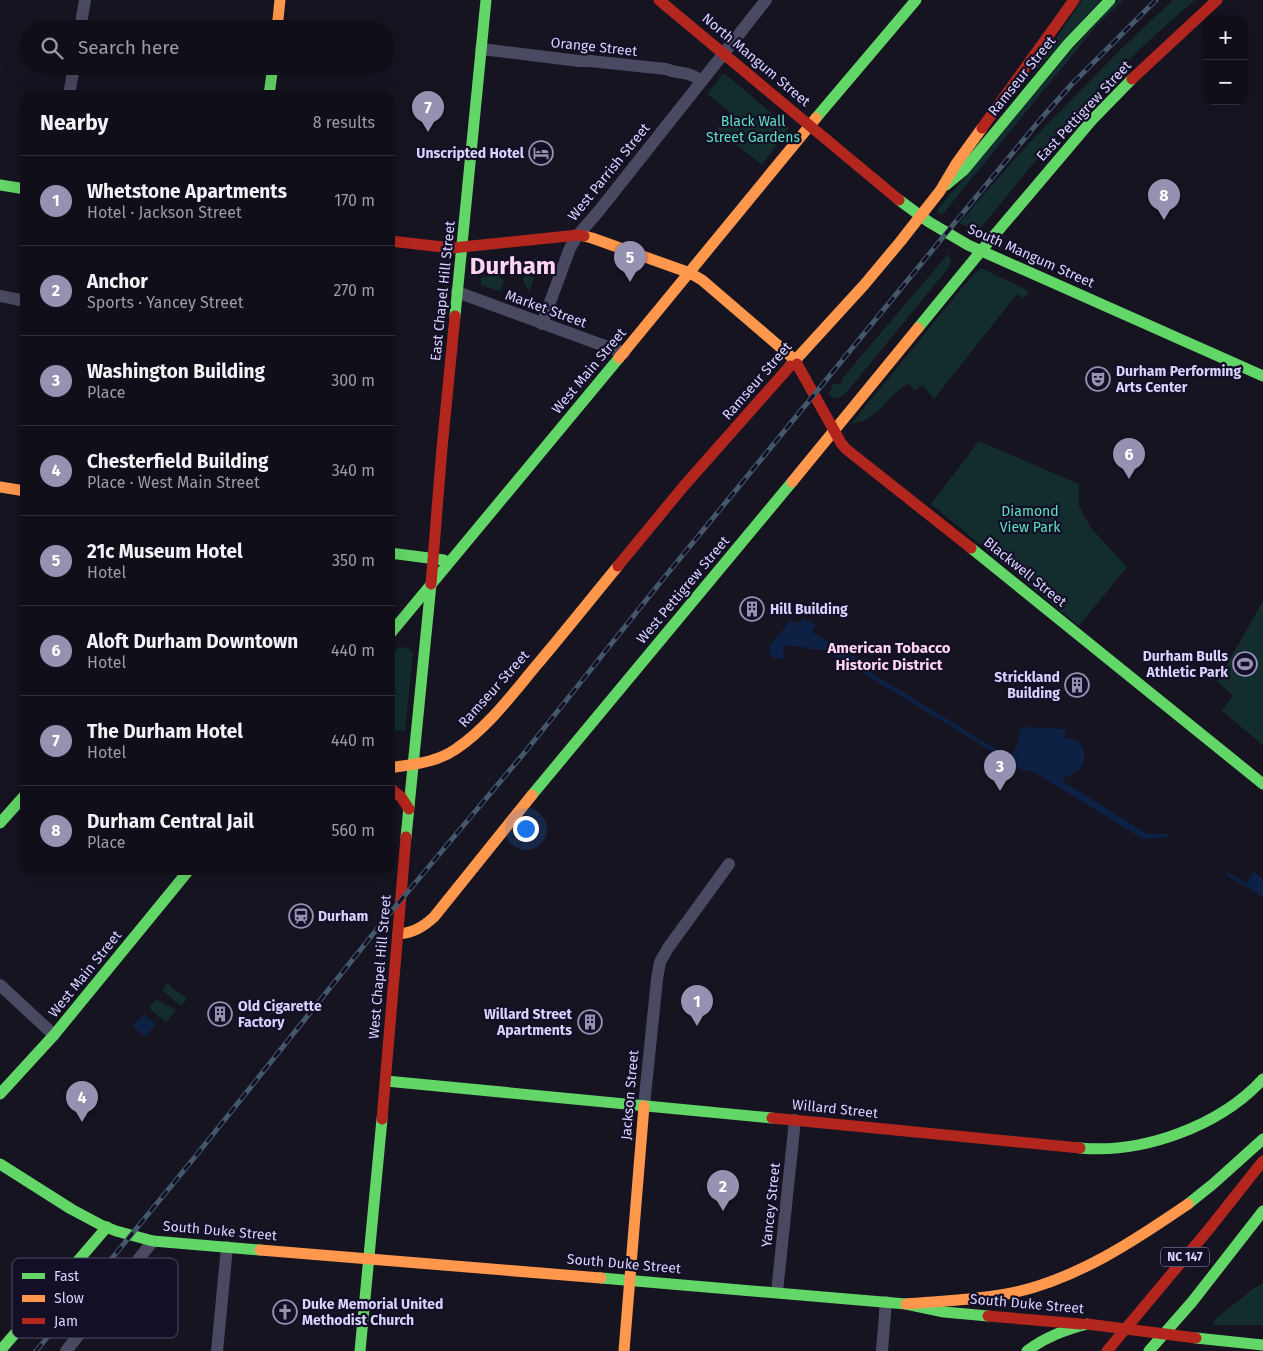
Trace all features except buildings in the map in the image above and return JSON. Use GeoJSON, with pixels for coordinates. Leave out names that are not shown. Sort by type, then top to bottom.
{"type":"FeatureCollection","features":[{"type":"Feature","properties":{"kind":"main road"},"geometry":{"type":"LineString","coordinates":[[278,20],[280,0]]}},
{"type":"Feature","properties":{"kind":"main road","name":"East Chapel Hill Street"},"geometry":{"type":"LineString","coordinates":[[431,585],[442,448],[486,0]]}},
{"type":"Feature","properties":{"kind":"main road","name":"North Mangum Street"},"geometry":{"type":"LineString","coordinates":[[659,0],[810,125]]}},
{"type":"Feature","properties":{"kind":"main road","name":"West Main Street"},"geometry":{"type":"LineString","coordinates":[[395,628],[624,353],[810,125],[916,0]]}},
{"type":"Feature","properties":{"kind":"main road"},"geometry":{"type":"LineString","coordinates":[[940,191],[956,164],[1074,0]]}},
{"type":"Feature","properties":{"kind":"main road","name":"Ramseur Street"},"geometry":{"type":"LineString","coordinates":[[395,767],[428,762],[439,758],[455,750],[479,732],[510,698],[683,486],[864,285],[940,191],[964,170],[1068,44],[1110,0]]}},
{"type":"Feature","properties":{"kind":"main road","name":"East Pettigrew Street"},"geometry":{"type":"LineString","coordinates":[[981,251],[1092,120],[1129,82],[1217,0]]}},
{"type":"Feature","properties":{"kind":"main road"},"geometry":{"type":"LineString","coordinates":[[270,90],[272,75]]}},
{"type":"Feature","properties":{"kind":"main road","name":"South Mangum Street"},"geometry":{"type":"LineString","coordinates":[[810,125],[891,194],[945,234],[1263,376]]}},
{"type":"Feature","properties":{"kind":"main road"},"geometry":{"type":"LineString","coordinates":[[0,185],[20,188]]}},
{"type":"Feature","properties":{"kind":"main road"},"geometry":{"type":"LineString","coordinates":[[395,242],[452,248],[578,235],[592,238],[690,273],[702,280],[795,360]]}},
{"type":"Feature","properties":{"kind":"main road","name":"West Pettigrew Street"},"geometry":{"type":"LineString","coordinates":[[398,934],[419,929],[434,917],[543,781],[981,251]]}},
{"type":"Feature","properties":{"kind":"main road","name":"Blackwell Street"},"geometry":{"type":"LineString","coordinates":[[795,360],[846,449],[912,500],[1263,784]]}},
{"type":"Feature","properties":{"kind":"main road"},"geometry":{"type":"LineString","coordinates":[[0,487],[20,490]]}},
{"type":"Feature","properties":{"kind":"main road"},"geometry":{"type":"LineString","coordinates":[[395,554],[452,561]]}},
{"type":"Feature","properties":{"kind":"main road","name":"West Chapel Hill Street"},"geometry":{"type":"LineString","coordinates":[[360,1351],[431,585]]}},
{"type":"Feature","properties":{"kind":"main road"},"geometry":{"type":"LineString","coordinates":[[395,792],[401,796],[409,809]]}},
{"type":"Feature","properties":{"kind":"main road"},"geometry":{"type":"LineString","coordinates":[[0,823],[20,801]]}},
{"type":"Feature","properties":{"kind":"main road","name":"West Main Street"},"geometry":{"type":"LineString","coordinates":[[0,1094],[54,1034],[185,875]]}},
{"type":"Feature","properties":{"kind":"main road","name":"Willard Street"},"geometry":{"type":"LineString","coordinates":[[386,1081],[1092,1149],[1114,1149],[1152,1143],[1169,1138],[1208,1121],[1228,1109],[1263,1079]]}},
{"type":"Feature","properties":{"kind":"main road","name":"Jackson Street"},"geometry":{"type":"LineString","coordinates":[[624,1351],[644,1106]]}},
{"type":"Feature","properties":{"kind":"main road"},"geometry":{"type":"LineString","coordinates":[[906,1304],[943,1302],[1026,1290],[1087,1266],[1112,1253],[1185,1206],[1206,1190],[1263,1139]]}},
{"type":"Feature","properties":{"kind":"main road","name":"NC 147"},"geometry":{"type":"LineString","coordinates":[[1106,1351],[1263,1162]]}},
{"type":"Feature","properties":{"kind":"main road","name":"South Duke Street"},"geometry":{"type":"LineString","coordinates":[[0,1164],[60,1202],[107,1227],[153,1240],[886,1302],[944,1312],[1032,1318],[1263,1345]]}},
{"type":"Feature","properties":{"kind":"main road","name":"NC 147"},"geometry":{"type":"LineString","coordinates":[[1149,1351],[1192,1302],[1263,1211]]}},
{"type":"Feature","properties":{"kind":"main road"},"geometry":{"type":"LineString","coordinates":[[80,1258],[107,1227]]}},
{"type":"Feature","properties":{"kind":"main road"},"geometry":{"type":"LineString","coordinates":[[1157,1351],[1192,1302]]}},
{"type":"Feature","properties":{"kind":"main road"},"geometry":{"type":"LineString","coordinates":[[1027,1351],[1050,1336],[1087,1324]]}},
{"type":"Feature","properties":{"kind":"main road"},"geometry":{"type":"LineString","coordinates":[[0,1351],[12,1337]]}},
{"type":"Feature","properties":{"kind":"street"},"geometry":{"type":"LineString","coordinates":[[82,20],[85,0]]}},
{"type":"Feature","properties":{"kind":"street","name":"West Parrish Street"},"geometry":{"type":"LineString","coordinates":[[542,324],[574,239],[598,212],[766,0]]}},
{"type":"Feature","properties":{"kind":"street","name":"Orange Street"},"geometry":{"type":"LineString","coordinates":[[481,49],[579,62],[590,61],[666,69],[692,75],[701,81]]}},
{"type":"Feature","properties":{"kind":"street"},"geometry":{"type":"LineString","coordinates":[[70,90],[72,75]]}},
{"type":"Feature","properties":{"kind":"street","name":"Market Street"},"geometry":{"type":"LineString","coordinates":[[457,292],[624,353]]}},
{"type":"Feature","properties":{"kind":"street"},"geometry":{"type":"LineString","coordinates":[[0,296],[20,299]]}},
{"type":"Feature","properties":{"kind":"street","name":"Jackson Street"},"geometry":{"type":"LineString","coordinates":[[644,1106],[654,995],[660,962],[668,948],[729,864]]}},
{"type":"Feature","properties":{"kind":"street"},"geometry":{"type":"LineString","coordinates":[[0,986],[54,1034]]}},
{"type":"Feature","properties":{"kind":"street","name":"Yancey Street"},"geometry":{"type":"LineString","coordinates":[[777,1292],[795,1120]]}},
{"type":"Feature","properties":{"kind":"street"},"geometry":{"type":"LineString","coordinates":[[139,1258],[153,1240]]}},
{"type":"Feature","properties":{"kind":"street"},"geometry":{"type":"LineString","coordinates":[[217,1351],[227,1247]]}},
{"type":"Feature","properties":{"kind":"street"},"geometry":{"type":"LineString","coordinates":[[882,1351],[886,1302]]}},
{"type":"Feature","properties":{"kind":"street"},"geometry":{"type":"LineString","coordinates":[[66,1351],[76,1338]]}},
{"type":"Feature","properties":{"kind":"green space"},"geometry":{"type":"Polygon","coordinates":[[[1082,0],[1101,0],[1031,76],[1082,0]]]}},
{"type":"Feature","properties":{"kind":"green space"},"geometry":{"type":"Polygon","coordinates":[[[1119,0],[1123,0],[1097,25],[942,215],[938,212],[938,209],[1068,54],[1119,0]]]}},
{"type":"Feature","properties":{"kind":"green space"},"geometry":{"type":"Polygon","coordinates":[[[1173,0],[1195,0],[1137,52],[1095,94],[1055,138],[978,231],[959,223],[1029,143],[1122,48],[1173,0]]]}},
{"type":"Feature","properties":{"kind":"green space","name":"Black Wall Street Gardens"},"geometry":{"type":"Polygon","coordinates":[[[724,73],[789,128],[762,165],[717,129],[730,112],[707,94],[724,73]]]}},
{"type":"Feature","properties":{"kind":"green space"},"geometry":{"type":"Polygon","coordinates":[[[948,254],[951,261],[947,270],[846,393],[841,397],[832,397],[828,393],[831,391],[832,385],[841,384],[843,378],[948,254]]]}},
{"type":"Feature","properties":{"kind":"green space"},"geometry":{"type":"Polygon","coordinates":[[[537,257],[541,261],[537,271],[529,269],[528,262],[537,257]]]}},
{"type":"Feature","properties":{"kind":"green space"},"geometry":{"type":"Polygon","coordinates":[[[981,268],[1029,291],[1023,298],[1017,294],[934,399],[922,385],[915,391],[907,384],[868,418],[851,424],[961,289],[981,268]]]}},
{"type":"Feature","properties":{"kind":"green space"},"geometry":{"type":"Polygon","coordinates":[[[498,273],[500,278],[504,280],[500,291],[481,285],[481,278],[498,273]]]}},
{"type":"Feature","properties":{"kind":"green space"},"geometry":{"type":"Polygon","coordinates":[[[526,275],[534,278],[530,290],[527,289],[523,279],[526,275]]]}},
{"type":"Feature","properties":{"kind":"green space","name":"Diamond View Park"},"geometry":{"type":"Polygon","coordinates":[[[979,441],[1079,484],[1079,506],[1091,528],[1127,567],[1079,626],[931,504],[979,441]]]}},
{"type":"Feature","properties":{"kind":"green space","name":"Durham Bulls Athletic Park"},"geometry":{"type":"Polygon","coordinates":[[[1263,601],[1263,745],[1222,711],[1233,695],[1217,682],[1263,601]]]}},
{"type":"Feature","properties":{"kind":"green space"},"geometry":{"type":"Polygon","coordinates":[[[399,647],[408,648],[413,653],[405,731],[396,730],[397,733],[395,731],[395,651],[399,647]]]}},
{"type":"Feature","properties":{"kind":"green space"},"geometry":{"type":"Polygon","coordinates":[[[167,983],[187,999],[181,1006],[162,990],[167,983]]]}},
{"type":"Feature","properties":{"kind":"green space"},"geometry":{"type":"Polygon","coordinates":[[[156,999],[176,1010],[166,1022],[149,1008],[156,999]]]}},
{"type":"Feature","properties":{"kind":"green space"},"geometry":{"type":"Polygon","coordinates":[[[1263,1283],[1263,1325],[1213,1325],[1214,1320],[1263,1283]]]}},
{"type":"Feature","properties":{"kind":"water"},"geometry":{"type":"Polygon","coordinates":[[[803,618],[816,625],[812,632],[862,661],[870,668],[869,671],[1010,758],[1017,745],[1021,727],[1065,729],[1065,737],[1074,739],[1080,744],[1084,749],[1085,756],[1079,769],[1073,774],[1064,777],[1064,782],[1146,833],[1168,834],[1168,837],[1143,839],[1032,771],[1024,771],[825,650],[784,646],[783,659],[775,659],[769,654],[770,645],[791,620],[798,624],[803,618]]]}},
{"type":"Feature","properties":{"kind":"water"},"geometry":{"type":"Polygon","coordinates":[[[1228,872],[1246,883],[1254,872],[1263,879],[1263,897],[1226,875],[1228,872]]]}},
{"type":"Feature","properties":{"kind":"water"},"geometry":{"type":"Polygon","coordinates":[[[144,1015],[156,1024],[145,1037],[132,1026],[144,1015]]]}},
{"type":"Feature","properties":{"kind":"railway"},"geometry":{"type":"LineString","coordinates":[[112,1258],[385,919],[525,752],[659,584],[957,220],[1071,85],[1156,0]]}},
{"type":"Feature","properties":{"kind":"railway"},"geometry":{"type":"LineString","coordinates":[[36,1351],[47,1338]]}},
{"type":"Feature","properties":{"kind":"traffic: fast"},"geometry":{"type":"LineString","coordinates":[[455,316],[486,0]]}},
{"type":"Feature","properties":{"kind":"traffic: fast"},"geometry":{"type":"LineString","coordinates":[[816,118],[916,0]]}},
{"type":"Feature","properties":{"kind":"traffic: fast"},"geometry":{"type":"LineString","coordinates":[[946,185],[964,170],[1068,44],[1110,0]]}},
{"type":"Feature","properties":{"kind":"traffic: fast"},"geometry":{"type":"LineString","coordinates":[[270,90],[272,75]]}},
{"type":"Feature","properties":{"kind":"traffic: fast"},"geometry":{"type":"LineString","coordinates":[[918,328],[1092,120],[1132,79]]}},
{"type":"Feature","properties":{"kind":"traffic: fast"},"geometry":{"type":"LineString","coordinates":[[0,185],[20,188]]}},
{"type":"Feature","properties":{"kind":"traffic: fast"},"geometry":{"type":"LineString","coordinates":[[899,200],[929,222],[968,245],[1263,376]]}},
{"type":"Feature","properties":{"kind":"traffic: fast"},"geometry":{"type":"LineString","coordinates":[[395,628],[619,358]]}},
{"type":"Feature","properties":{"kind":"traffic: fast"},"geometry":{"type":"LineString","coordinates":[[532,795],[792,482]]}},
{"type":"Feature","properties":{"kind":"traffic: fast"},"geometry":{"type":"LineString","coordinates":[[971,548],[1263,784]]}},
{"type":"Feature","properties":{"kind":"traffic: fast"},"geometry":{"type":"LineString","coordinates":[[395,554],[444,560]]}},
{"type":"Feature","properties":{"kind":"traffic: fast"},"geometry":{"type":"LineString","coordinates":[[406,837],[431,584]]}},
{"type":"Feature","properties":{"kind":"traffic: fast"},"geometry":{"type":"LineString","coordinates":[[0,823],[20,801]]}},
{"type":"Feature","properties":{"kind":"traffic: fast"},"geometry":{"type":"LineString","coordinates":[[0,1094],[54,1035],[185,875]]}},
{"type":"Feature","properties":{"kind":"traffic: fast"},"geometry":{"type":"LineString","coordinates":[[1080,1148],[1104,1149],[1129,1146],[1179,1133],[1203,1123],[1225,1110],[1245,1096],[1263,1079]]}},
{"type":"Feature","properties":{"kind":"traffic: fast"},"geometry":{"type":"LineString","coordinates":[[386,1081],[772,1118]]}},
{"type":"Feature","properties":{"kind":"traffic: fast"},"geometry":{"type":"LineString","coordinates":[[360,1351],[382,1119]]}},
{"type":"Feature","properties":{"kind":"traffic: fast"},"geometry":{"type":"LineString","coordinates":[[1188,1204],[1263,1139]]}},
{"type":"Feature","properties":{"kind":"traffic: fast"},"geometry":{"type":"LineString","coordinates":[[0,1164],[71,1209],[116,1231],[153,1241],[260,1250]]}},
{"type":"Feature","properties":{"kind":"traffic: fast"},"geometry":{"type":"LineString","coordinates":[[1149,1351],[1192,1302],[1263,1211]]}},
{"type":"Feature","properties":{"kind":"traffic: fast"},"geometry":{"type":"LineString","coordinates":[[80,1258],[107,1227]]}},
{"type":"Feature","properties":{"kind":"traffic: fast"},"geometry":{"type":"LineString","coordinates":[[601,1278],[906,1304],[944,1312],[988,1316]]}},
{"type":"Feature","properties":{"kind":"traffic: fast"},"geometry":{"type":"LineString","coordinates":[[1027,1351],[1056,1334],[1087,1324]]}},
{"type":"Feature","properties":{"kind":"traffic: fast"},"geometry":{"type":"LineString","coordinates":[[0,1351],[12,1337]]}},
{"type":"Feature","properties":{"kind":"traffic: fast"},"geometry":{"type":"LineString","coordinates":[[1196,1338],[1263,1345]]}},
{"type":"Feature","properties":{"kind":"traffic: slow"},"geometry":{"type":"LineString","coordinates":[[278,20],[280,0]]}},
{"type":"Feature","properties":{"kind":"traffic: slow"},"geometry":{"type":"LineString","coordinates":[[619,358],[816,118]]}},
{"type":"Feature","properties":{"kind":"traffic: slow"},"geometry":{"type":"LineString","coordinates":[[790,366],[864,285],[900,242],[940,191],[956,164],[982,128]]}},
{"type":"Feature","properties":{"kind":"traffic: slow"},"geometry":{"type":"LineString","coordinates":[[584,236],[690,273],[702,280],[795,360],[797,364]]}},
{"type":"Feature","properties":{"kind":"traffic: slow"},"geometry":{"type":"LineString","coordinates":[[792,482],[918,328]]}},
{"type":"Feature","properties":{"kind":"traffic: slow"},"geometry":{"type":"LineString","coordinates":[[0,487],[20,490]]}},
{"type":"Feature","properties":{"kind":"traffic: slow"},"geometry":{"type":"LineString","coordinates":[[395,767],[440,757],[467,741],[508,700],[618,566]]}},
{"type":"Feature","properties":{"kind":"traffic: slow"},"geometry":{"type":"LineString","coordinates":[[398,934],[417,929],[434,917],[532,795]]}},
{"type":"Feature","properties":{"kind":"traffic: slow"},"geometry":{"type":"LineString","coordinates":[[624,1351],[644,1106]]}},
{"type":"Feature","properties":{"kind":"traffic: slow"},"geometry":{"type":"LineString","coordinates":[[906,1304],[986,1297],[1036,1287],[1082,1268],[1126,1245],[1188,1204]]}},
{"type":"Feature","properties":{"kind":"traffic: slow"},"geometry":{"type":"LineString","coordinates":[[260,1250],[601,1278]]}},
{"type":"Feature","properties":{"kind":"traffic: jam"},"geometry":{"type":"LineString","coordinates":[[659,0],[899,200]]}},
{"type":"Feature","properties":{"kind":"traffic: jam"},"geometry":{"type":"LineString","coordinates":[[982,128],[1074,0]]}},
{"type":"Feature","properties":{"kind":"traffic: jam"},"geometry":{"type":"LineString","coordinates":[[1132,79],[1217,0]]}},
{"type":"Feature","properties":{"kind":"traffic: jam"},"geometry":{"type":"LineString","coordinates":[[395,242],[452,248],[578,235],[584,236]]}},
{"type":"Feature","properties":{"kind":"traffic: jam"},"geometry":{"type":"LineString","coordinates":[[431,584],[455,316]]}},
{"type":"Feature","properties":{"kind":"traffic: jam"},"geometry":{"type":"LineString","coordinates":[[797,364],[846,449],[971,548]]}},
{"type":"Feature","properties":{"kind":"traffic: jam"},"geometry":{"type":"LineString","coordinates":[[618,566],[683,487],[790,366]]}},
{"type":"Feature","properties":{"kind":"traffic: jam"},"geometry":{"type":"LineString","coordinates":[[395,792],[409,809]]}},
{"type":"Feature","properties":{"kind":"traffic: jam"},"geometry":{"type":"LineString","coordinates":[[382,1119],[406,837]]}},
{"type":"Feature","properties":{"kind":"traffic: jam"},"geometry":{"type":"LineString","coordinates":[[772,1118],[1080,1148]]}},
{"type":"Feature","properties":{"kind":"traffic: jam"},"geometry":{"type":"LineString","coordinates":[[1107,1351],[1263,1161]]}},
{"type":"Feature","properties":{"kind":"traffic: jam"},"geometry":{"type":"LineString","coordinates":[[988,1316],[1081,1324]]}},
{"type":"Feature","properties":{"kind":"traffic: jam"},"geometry":{"type":"LineString","coordinates":[[1087,1324],[1196,1338]]}},
{"type":"Feature","properties":{"kind":"place","name":"The Durham Hotel"},"geometry":{"type":"Point","coordinates":[428,132]}},
{"type":"Feature","properties":{"kind":"place","name":"Unscripted Hotel"},"geometry":{"type":"Point","coordinates":[541,153]}},
{"type":"Feature","properties":{"kind":"place","name":"Durham Central Jail"},"geometry":{"type":"Point","coordinates":[1164,220]}},
{"type":"Feature","properties":{"kind":"place","name":"21c Museum Hotel"},"geometry":{"type":"Point","coordinates":[630,282]}},
{"type":"Feature","properties":{"kind":"place","name":"Durham Performing Arts Center"},"geometry":{"type":"Point","coordinates":[1098,379]}},
{"type":"Feature","properties":{"kind":"place","name":"Aloft Durham Downtown"},"geometry":{"type":"Point","coordinates":[1129,479]}},
{"type":"Feature","properties":{"kind":"place","name":"Hill Building"},"geometry":{"type":"Point","coordinates":[752,609]}},
{"type":"Feature","properties":{"kind":"place","name":"Durham Bulls Athletic Park"},"geometry":{"type":"Point","coordinates":[1245,664]}},
{"type":"Feature","properties":{"kind":"place","name":"Strickland Building"},"geometry":{"type":"Point","coordinates":[1077,685]}},
{"type":"Feature","properties":{"kind":"place","name":"Washington Building"},"geometry":{"type":"Point","coordinates":[1000,791]}},
{"type":"Feature","properties":{"kind":"place","name":"Durham"},"geometry":{"type":"Point","coordinates":[301,916]}},
{"type":"Feature","properties":{"kind":"place","name":"Old Cigarette Factory"},"geometry":{"type":"Point","coordinates":[220,1014]}},
{"type":"Feature","properties":{"kind":"place","name":"Willard Street Apartments"},"geometry":{"type":"Point","coordinates":[590,1022]}},
{"type":"Feature","properties":{"kind":"place","name":"Whetstone Apartments"},"geometry":{"type":"Point","coordinates":[697,1026]}},
{"type":"Feature","properties":{"kind":"place","name":"Chesterfield Building"},"geometry":{"type":"Point","coordinates":[82,1122]}},
{"type":"Feature","properties":{"kind":"place","name":"Anchor"},"geometry":{"type":"Point","coordinates":[723,1211]}},
{"type":"Feature","properties":{"kind":"place","name":"Duke Memorial United Methodist Church"},"geometry":{"type":"Point","coordinates":[285,1312]}},
{"type":"Feature","properties":{"kind":"district","name":"Durham"},"geometry":{"type":"Point","coordinates":[513,266]}},
{"type":"Feature","properties":{"kind":"district","name":"American Tobacco Historic District"},"geometry":{"type":"Point","coordinates":[889,656]}}]}
